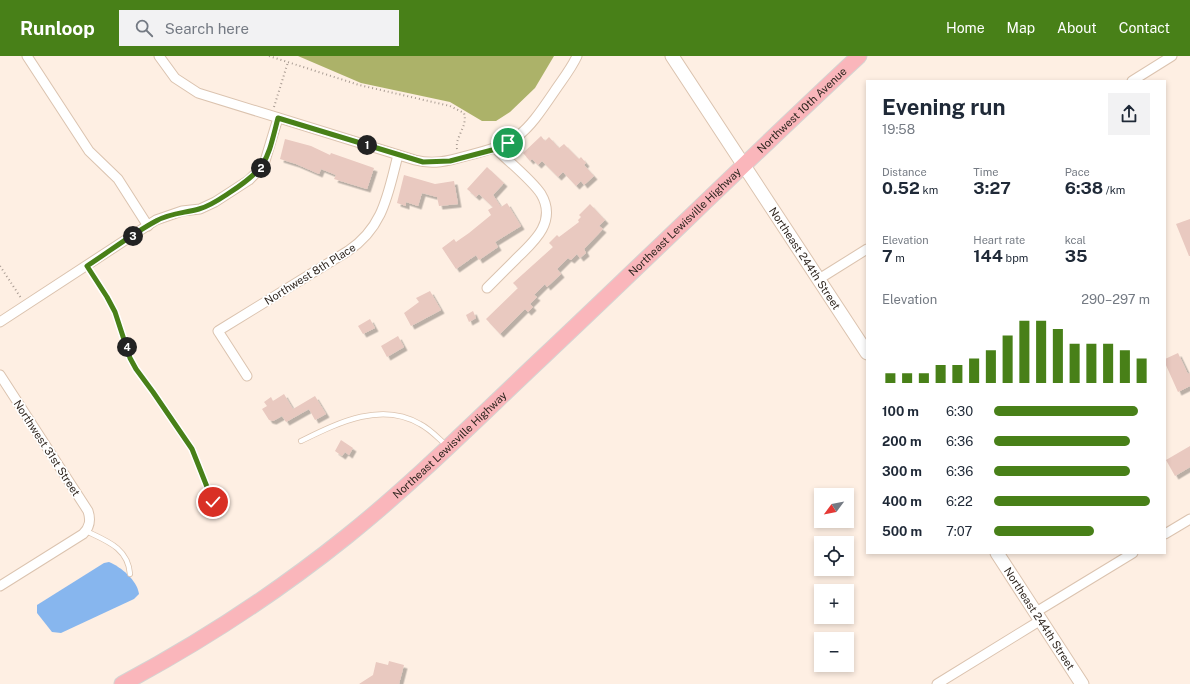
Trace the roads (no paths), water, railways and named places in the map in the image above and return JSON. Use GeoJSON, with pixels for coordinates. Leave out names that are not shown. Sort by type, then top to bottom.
{"type":"FeatureCollection","features":[{"type":"Feature","properties":{"kind":"main road","name":"Northwest 10th Avenue"},"geometry":{"type":"LineString","coordinates":[[743,164],[859,56]]}},
{"type":"Feature","properties":{"kind":"main road","name":"Northeast Lewisville Highway"},"geometry":{"type":"LineString","coordinates":[[122,684],[180,652],[283,585],[364,523],[608,295],[743,164]]}},
{"type":"Feature","properties":{"kind":"street"},"geometry":{"type":"LineString","coordinates":[[27,56],[89,152],[118,179],[148,226]]}},
{"type":"Feature","properties":{"kind":"street"},"geometry":{"type":"LineString","coordinates":[[159,56],[175,78],[189,89],[398,155],[432,163],[496,149],[517,138],[529,127],[577,56]]}},
{"type":"Feature","properties":{"kind":"street","name":"Northeast 244th Street"},"geometry":{"type":"LineString","coordinates":[[672,56],[866,351]]}},
{"type":"Feature","properties":{"kind":"street"},"geometry":{"type":"LineString","coordinates":[[1134,80],[1172,56]]}},
{"type":"Feature","properties":{"kind":"street"},"geometry":{"type":"LineString","coordinates":[[0,322],[148,226],[170,215],[205,206],[249,180],[265,161],[274,116]]}},
{"type":"Feature","properties":{"kind":"street"},"geometry":{"type":"LineString","coordinates":[[487,288],[538,238],[545,226],[547,212],[544,199],[536,188],[496,149]]}},
{"type":"Feature","properties":{"kind":"street","name":"Northwest 8th Place"},"geometry":{"type":"LineString","coordinates":[[247,376],[218,331],[348,251],[364,238],[381,214],[398,155]]}},
{"type":"Feature","properties":{"kind":"street"},"geometry":{"type":"LineString","coordinates":[[819,279],[866,250]]}},
{"type":"Feature","properties":{"kind":"street","name":"Northwest 31st Street"},"geometry":{"type":"LineString","coordinates":[[0,375],[88,511],[88,527]]}},
{"type":"Feature","properties":{"kind":"street"},"geometry":{"type":"LineString","coordinates":[[1166,533],[1190,518]]}},
{"type":"Feature","properties":{"kind":"street"},"geometry":{"type":"LineString","coordinates":[[0,586],[6,584],[88,527]]}},
{"type":"Feature","properties":{"kind":"street","name":"Northeast 244th Street"},"geometry":{"type":"LineString","coordinates":[[999,554],[1082,684]]}},
{"type":"Feature","properties":{"kind":"street"},"geometry":{"type":"LineString","coordinates":[[937,684],[1131,554]]}},
{"type":"Feature","properties":{"kind":"lane"},"geometry":{"type":"LineString","coordinates":[[302,441],[337,424],[363,416],[386,413],[408,418],[422,424],[448,446]]}},
{"type":"Feature","properties":{"kind":"lane"},"geometry":{"type":"LineString","coordinates":[[88,527],[115,544],[122,552],[130,567],[130,574]]}},
{"type":"Feature","properties":{"kind":"water"},"geometry":{"type":"Polygon","coordinates":[[[109,562],[118,567],[132,579],[138,589],[139,594],[134,599],[61,633],[52,632],[37,613],[37,605],[104,563],[109,562]]]}}]}
